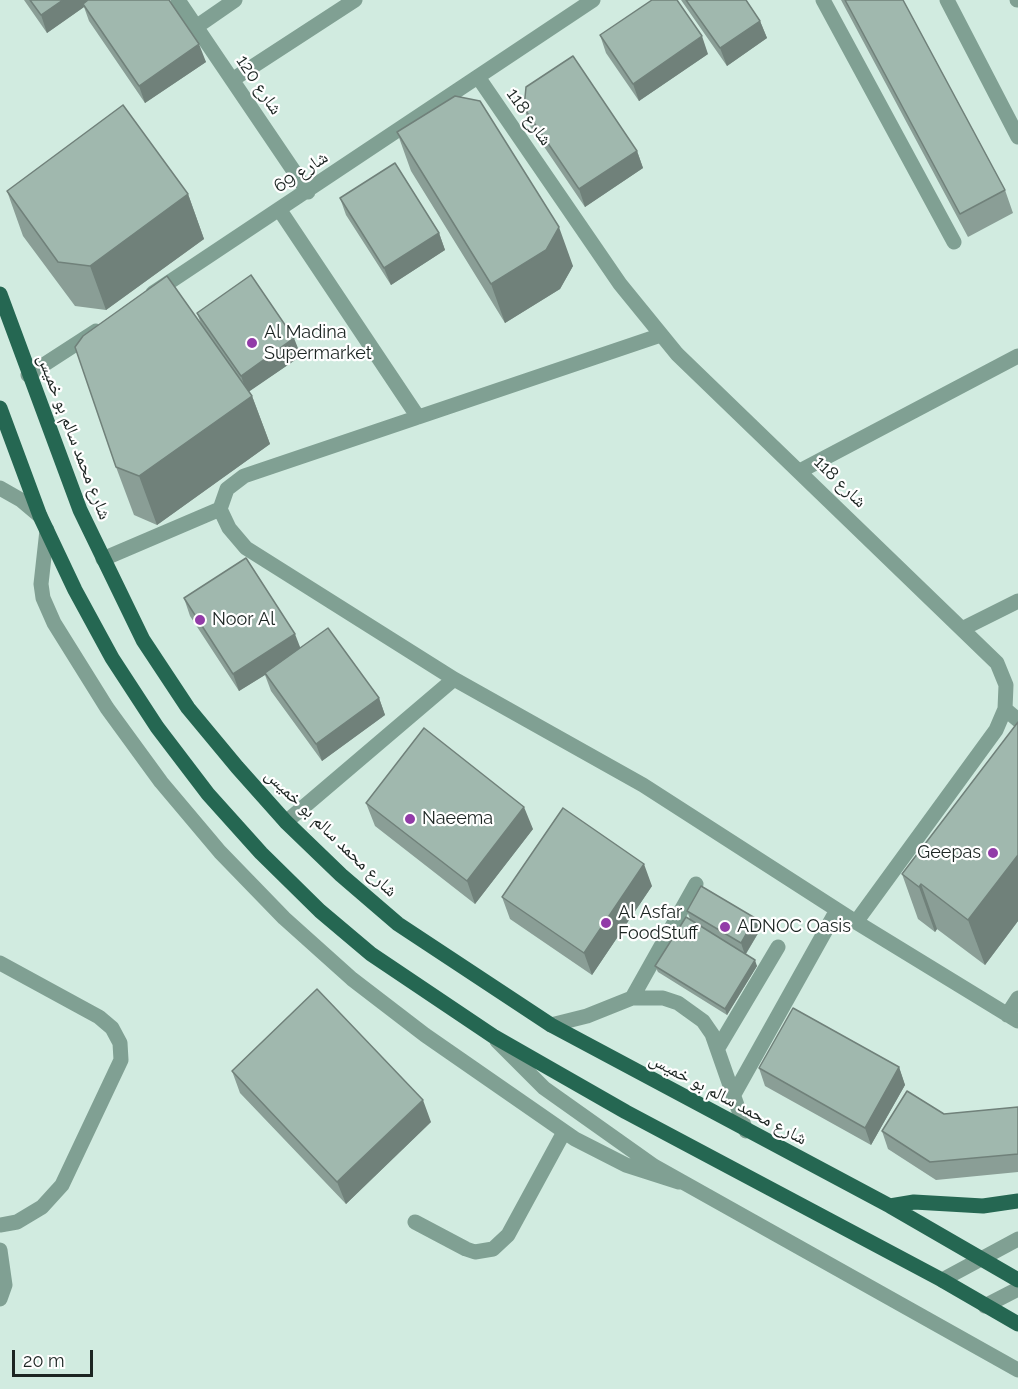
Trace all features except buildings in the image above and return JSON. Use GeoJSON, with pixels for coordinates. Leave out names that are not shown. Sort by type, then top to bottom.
{"type":"FeatureCollection","features":[{"type":"Feature","properties":{"kind":"main road","name":"شارع محمد سالم بو خميس"},"geometry":{"type":"LineString","coordinates":[[0,294],[28,375],[80,510],[143,640],[188,708],[286,822],[341,875],[398,924],[551,1025],[890,1206],[1018,1280]]}},
{"type":"Feature","properties":{"kind":"main road"},"geometry":{"type":"LineString","coordinates":[[0,408],[43,523],[112,658],[157,727],[208,794],[261,853],[320,911],[371,954],[493,1036],[626,1112],[942,1280],[1018,1324]]}},
{"type":"Feature","properties":{"kind":"main road"},"geometry":{"type":"LineString","coordinates":[[890,1206],[915,1202],[983,1206],[1018,1201]]}},
{"type":"Feature","properties":{"kind":"street","name":"شارع 120"},"geometry":{"type":"LineString","coordinates":[[178,0],[308,192]]}},
{"type":"Feature","properties":{"kind":"street"},"geometry":{"type":"LineString","coordinates":[[196,27],[235,0]]}},
{"type":"Feature","properties":{"kind":"street"},"geometry":{"type":"LineString","coordinates":[[232,80],[355,0]]}},
{"type":"Feature","properties":{"kind":"street","name":"شارع 69"},"geometry":{"type":"LineString","coordinates":[[144,299],[308,192],[593,0]]}},
{"type":"Feature","properties":{"kind":"street"},"geometry":{"type":"LineString","coordinates":[[823,0],[954,242]]}},
{"type":"Feature","properties":{"kind":"street"},"geometry":{"type":"LineString","coordinates":[[947,0],[1018,137]]}},
{"type":"Feature","properties":{"kind":"street","name":"شارع 118"},"geometry":{"type":"LineString","coordinates":[[478,77],[620,284],[661,335],[701,378],[997,663],[1006,685],[1005,708],[996,730],[856,922]]}},
{"type":"Feature","properties":{"kind":"street"},"geometry":{"type":"LineString","coordinates":[[279,209],[418,417]]}},
{"type":"Feature","properties":{"kind":"street"},"geometry":{"type":"LineString","coordinates":[[28,375],[105,324]]}},
{"type":"Feature","properties":{"kind":"street"},"geometry":{"type":"LineString","coordinates":[[661,335],[244,476],[227,489],[220,509],[229,528],[246,548],[454,680],[644,785],[837,910],[1012,1018],[1018,998]]}},
{"type":"Feature","properties":{"kind":"street"},"geometry":{"type":"LineString","coordinates":[[800,471],[1018,356]]}},
{"type":"Feature","properties":{"kind":"street"},"geometry":{"type":"LineString","coordinates":[[0,488],[21,500],[43,523],[41,584],[43,598],[54,623],[127,736],[161,782],[220,852],[284,918],[352,979],[424,1035],[564,1131],[617,1161],[679,1182]]}},
{"type":"Feature","properties":{"kind":"street"},"geometry":{"type":"LineString","coordinates":[[103,559],[220,509]]}},
{"type":"Feature","properties":{"kind":"street"},"geometry":{"type":"LineString","coordinates":[[962,629],[1018,601]]}},
{"type":"Feature","properties":{"kind":"street"},"geometry":{"type":"LineString","coordinates":[[286,822],[454,680]]}},
{"type":"Feature","properties":{"kind":"street"},"geometry":{"type":"LineString","coordinates":[[1005,708],[1018,720]]}},
{"type":"Feature","properties":{"kind":"street"},"geometry":{"type":"LineString","coordinates":[[632,998],[696,884]]}},
{"type":"Feature","properties":{"kind":"street"},"geometry":{"type":"LineString","coordinates":[[733,1096],[837,910]]}},
{"type":"Feature","properties":{"kind":"street"},"geometry":{"type":"LineString","coordinates":[[718,1048],[778,947]]}},
{"type":"Feature","properties":{"kind":"street"},"geometry":{"type":"LineString","coordinates":[[0,963],[99,1017],[112,1028],[120,1044],[121,1060],[62,1185],[42,1207],[17,1222],[0,1225]]}},
{"type":"Feature","properties":{"kind":"street"},"geometry":{"type":"LineString","coordinates":[[551,1025],[632,998],[648,996],[678,1003],[703,1021],[718,1048],[746,1131]]}},
{"type":"Feature","properties":{"kind":"street"},"geometry":{"type":"LineString","coordinates":[[493,1036],[544,1088],[679,1182],[1018,1370]]}},
{"type":"Feature","properties":{"kind":"street"},"geometry":{"type":"LineString","coordinates":[[415,1222],[466,1249],[475,1252],[493,1249],[508,1235],[564,1131]]}},
{"type":"Feature","properties":{"kind":"street"},"geometry":{"type":"LineString","coordinates":[[942,1280],[1018,1239]]}},
{"type":"Feature","properties":{"kind":"street"},"geometry":{"type":"LineString","coordinates":[[0,1250],[5,1285],[0,1299]]}},
{"type":"Feature","properties":{"kind":"street"},"geometry":{"type":"LineString","coordinates":[[985,1306],[1018,1289]]}},
{"type":"Feature","properties":{"kind":"place","name":"Al Madina Supermarket"},"geometry":{"type":"Point","coordinates":[252,343]}},
{"type":"Feature","properties":{"kind":"place","name":"Noor Al"},"geometry":{"type":"Point","coordinates":[200,620]}},
{"type":"Feature","properties":{"kind":"place","name":"Naeema"},"geometry":{"type":"Point","coordinates":[410,819]}},
{"type":"Feature","properties":{"kind":"place","name":"Geepas"},"geometry":{"type":"Point","coordinates":[993,853]}},
{"type":"Feature","properties":{"kind":"place","name":"Al Asfar FoodStuff"},"geometry":{"type":"Point","coordinates":[606,923]}},
{"type":"Feature","properties":{"kind":"place","name":"ADNOC Oasis"},"geometry":{"type":"Point","coordinates":[725,927]}}]}
